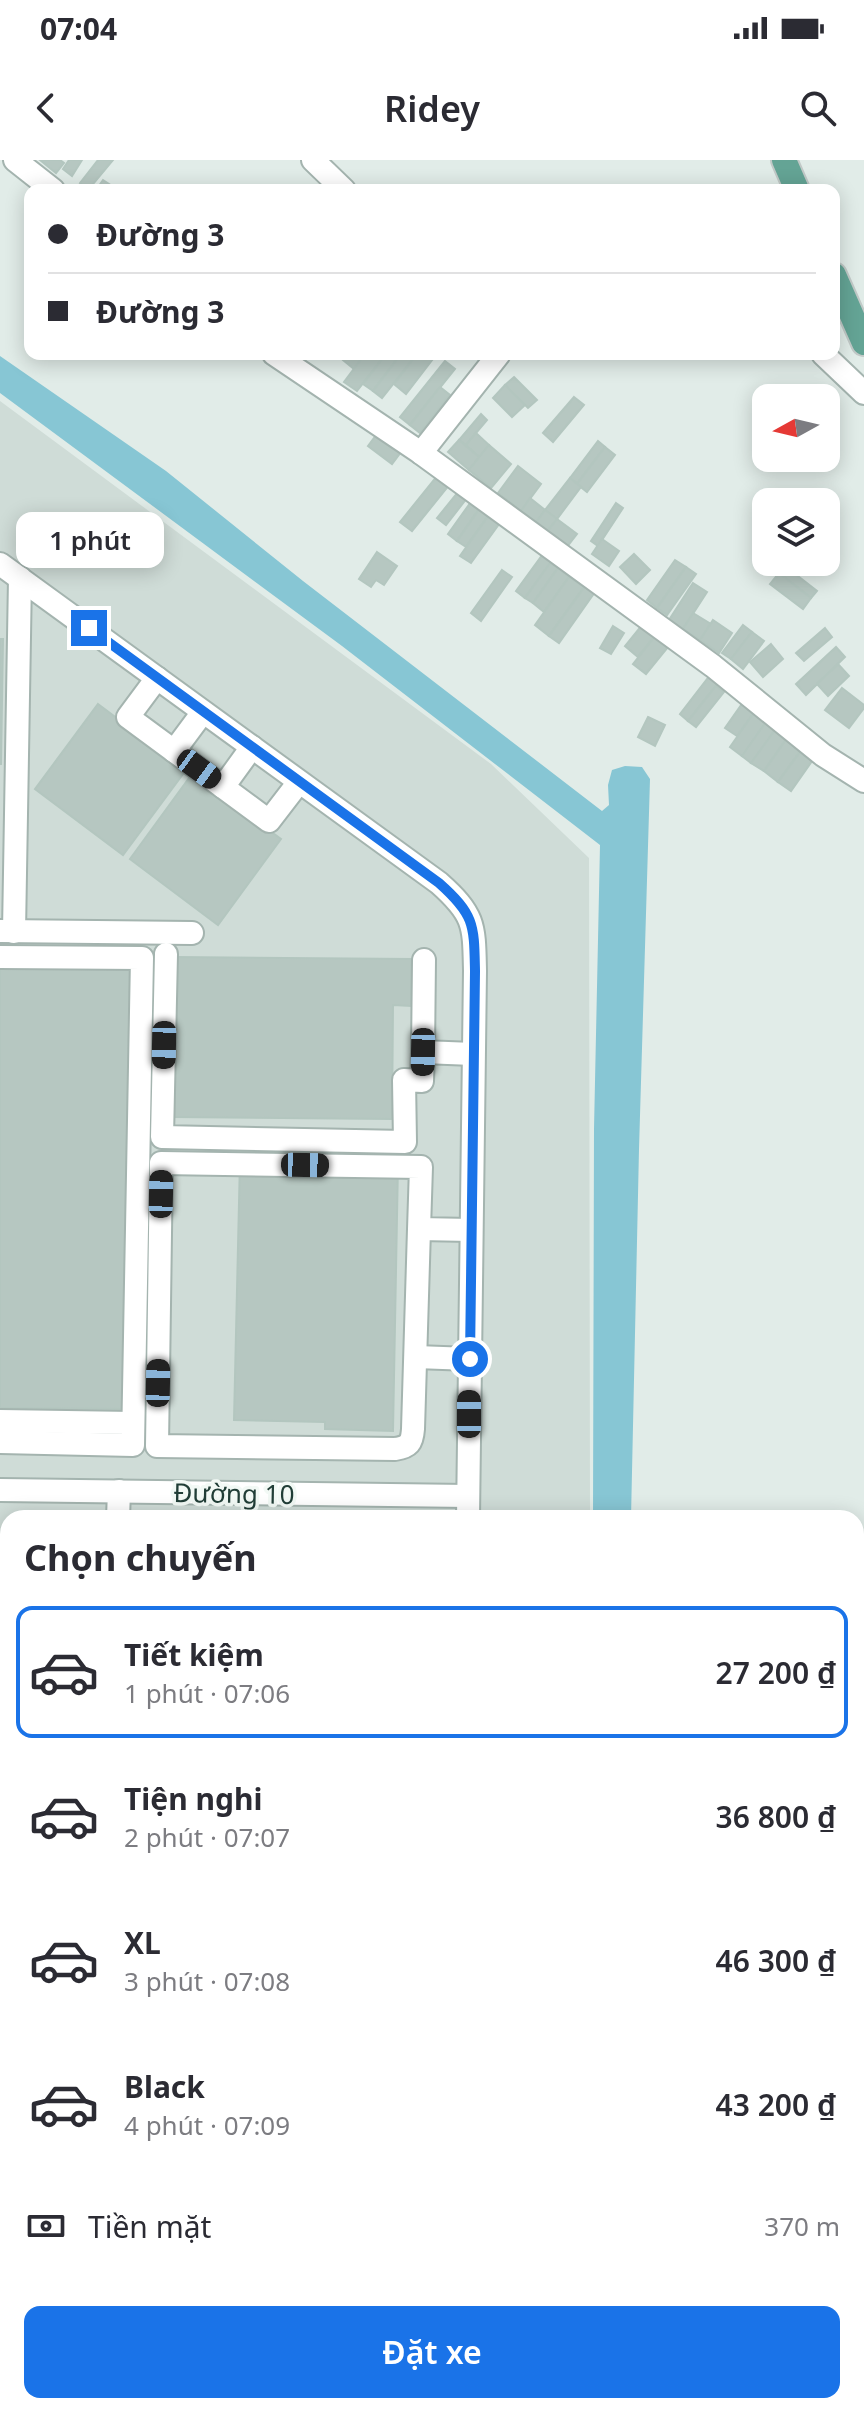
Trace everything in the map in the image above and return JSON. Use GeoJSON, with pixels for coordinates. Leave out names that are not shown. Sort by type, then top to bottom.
{"type":"FeatureCollection","features":[{"type":"Feature","properties":{"kind":"main road"},"geometry":{"type":"LineString","coordinates":[[784,160],[794,184]]}},
{"type":"Feature","properties":{"kind":"main road"},"geometry":{"type":"LineString","coordinates":[[840,289],[864,343]]}},
{"type":"Feature","properties":{"kind":"street"},"geometry":{"type":"LineString","coordinates":[[15,160],[45,184]]}},
{"type":"Feature","properties":{"kind":"street"},"geometry":{"type":"LineString","coordinates":[[313,160],[338,184]]}},
{"type":"Feature","properties":{"kind":"street"},"geometry":{"type":"LineString","coordinates":[[283,360],[421,453],[713,666],[823,755],[864,781]]}},
{"type":"Feature","properties":{"kind":"street"},"geometry":{"type":"LineString","coordinates":[[421,453],[494,360]]}},
{"type":"Feature","properties":{"kind":"street"},"geometry":{"type":"LineString","coordinates":[[829,360],[864,393]]}},
{"type":"Feature","properties":{"kind":"street"},"geometry":{"type":"LineString","coordinates":[[0,564],[439,883],[464,909],[474,936],[468,1507]]}},
{"type":"Feature","properties":{"kind":"street"},"geometry":{"type":"LineString","coordinates":[[20,578],[7,932],[192,933]]}},
{"type":"Feature","properties":{"kind":"street"},"geometry":{"type":"LineString","coordinates":[[157,678],[128,717],[269,821],[299,782]]}},
{"type":"Feature","properties":{"kind":"street"},"geometry":{"type":"LineString","coordinates":[[174,751],[203,712]]}},
{"type":"Feature","properties":{"kind":"street"},"geometry":{"type":"LineString","coordinates":[[223,787],[252,747]]}},
{"type":"Feature","properties":{"kind":"street"},"geometry":{"type":"LineString","coordinates":[[166,954],[162,1137],[405,1142],[404,1080],[422,1081],[424,960]]}},
{"type":"Feature","properties":{"kind":"street"},"geometry":{"type":"LineString","coordinates":[[0,957],[142,958],[133,1445],[28,1432],[0,1421]]}},
{"type":"Feature","properties":{"kind":"street"},"geometry":{"type":"LineString","coordinates":[[423,1052],[473,1054]]}},
{"type":"Feature","properties":{"kind":"street"},"geometry":{"type":"LineString","coordinates":[[161,1163],[421,1167],[419,1229],[412,1440],[403,1448],[157,1446],[161,1163]]}},
{"type":"Feature","properties":{"kind":"street"},"geometry":{"type":"LineString","coordinates":[[419,1229],[471,1230]]}},
{"type":"Feature","properties":{"kind":"street"},"geometry":{"type":"LineString","coordinates":[[416,1357],[470,1359]]}},
{"type":"Feature","properties":{"kind":"street"},"geometry":{"type":"LineString","coordinates":[[0,1442],[28,1432]]}},
{"type":"Feature","properties":{"kind":"street","name":"Đường 10"},"geometry":{"type":"LineString","coordinates":[[0,1490],[119,1491],[468,1507]]}},
{"type":"Feature","properties":{"kind":"street"},"geometry":{"type":"LineString","coordinates":[[118,1510],[119,1491]]}},
{"type":"Feature","properties":{"kind":"shaded area"},"geometry":{"type":"Polygon","coordinates":[[[0,401],[491,764],[589,858],[590,1510],[0,1510],[0,401]]]}},
{"type":"Feature","properties":{"kind":"water"},"geometry":{"type":"Polygon","coordinates":[[[0,356],[166,471],[303,581],[602,811],[609,805],[608,785],[612,770],[625,766],[642,767],[650,779],[631,1510],[593,1510],[594,1129],[600,845],[342,646],[0,393],[0,356]]]}},
{"type":"Feature","properties":{"kind":"building"},"geometry":{"type":"Polygon","coordinates":[[[40,160],[60,160],[64,163],[56,173],[40,160]]]}},
{"type":"Feature","properties":{"kind":"building"},"geometry":{"type":"Polygon","coordinates":[[[69,160],[82,160],[72,176],[63,169],[69,160]]]}},
{"type":"Feature","properties":{"kind":"building"},"geometry":{"type":"Polygon","coordinates":[[[98,160],[113,160],[93,184],[80,183],[98,160]]]}},
{"type":"Feature","properties":{"kind":"building"},"geometry":{"type":"Polygon","coordinates":[[[343,360],[361,360],[354,369],[343,360]]]}},
{"type":"Feature","properties":{"kind":"building"},"geometry":{"type":"Polygon","coordinates":[[[360,360],[381,360],[357,391],[344,382],[360,360]]]}},
{"type":"Feature","properties":{"kind":"building"},"geometry":{"type":"Polygon","coordinates":[[[381,360],[396,360],[373,391],[363,384],[381,360]]]}},
{"type":"Feature","properties":{"kind":"building"},"geometry":{"type":"Polygon","coordinates":[[[396,360],[412,360],[382,398],[373,391],[396,360]]]}},
{"type":"Feature","properties":{"kind":"building"},"geometry":{"type":"Polygon","coordinates":[[[412,360],[432,360],[406,394],[394,384],[412,360]]]}},
{"type":"Feature","properties":{"kind":"building"},"geometry":{"type":"Polygon","coordinates":[[[445,361],[455,369],[410,425],[400,417],[445,361]]]}},
{"type":"Feature","properties":{"kind":"building"},"geometry":{"type":"Polygon","coordinates":[[[514,377],[537,400],[528,408],[505,385],[514,377]]]}},
{"type":"Feature","properties":{"kind":"building"},"geometry":{"type":"Polygon","coordinates":[[[505,385],[525,405],[512,417],[493,398],[505,385]]]}},
{"type":"Feature","properties":{"kind":"building"},"geometry":{"type":"Polygon","coordinates":[[[440,387],[450,395],[420,433],[410,425],[440,387]]]}},
{"type":"Feature","properties":{"kind":"building"},"geometry":{"type":"Polygon","coordinates":[[[574,397],[584,405],[553,442],[543,433],[574,397]]]}},
{"type":"Feature","properties":{"kind":"building"},"geometry":{"type":"Polygon","coordinates":[[[481,414],[487,420],[466,445],[459,440],[481,414]]]}},
{"type":"Feature","properties":{"kind":"building"},"geometry":{"type":"Polygon","coordinates":[[[380,430],[404,448],[392,464],[368,446],[380,430]]]}},
{"type":"Feature","properties":{"kind":"building"},"geometry":{"type":"Polygon","coordinates":[[[476,433],[489,445],[479,457],[466,445],[476,433]]]}},
{"type":"Feature","properties":{"kind":"building"},"geometry":{"type":"Polygon","coordinates":[[[459,440],[479,457],[469,470],[448,452],[459,440]]]}},
{"type":"Feature","properties":{"kind":"building"},"geometry":{"type":"Polygon","coordinates":[[[598,441],[605,447],[577,484],[570,478],[598,441]]]}},
{"type":"Feature","properties":{"kind":"building"},"geometry":{"type":"Polygon","coordinates":[[[489,445],[511,464],[491,488],[469,470],[489,445]]]}},
{"type":"Feature","properties":{"kind":"building"},"geometry":{"type":"Polygon","coordinates":[[[605,447],[615,455],[587,492],[577,484],[605,447]]]}},
{"type":"Feature","properties":{"kind":"building"},"geometry":{"type":"Polygon","coordinates":[[[518,466],[541,484],[521,511],[498,493],[518,466]]]}},
{"type":"Feature","properties":{"kind":"building"},"geometry":{"type":"Polygon","coordinates":[[[438,475],[450,484],[412,531],[400,522],[438,475]]]}},
{"type":"Feature","properties":{"kind":"building"},"geometry":{"type":"Polygon","coordinates":[[[570,478],[581,487],[557,519],[545,510],[570,478]]]}},
{"type":"Feature","properties":{"kind":"building"},"geometry":{"type":"Polygon","coordinates":[[[463,486],[471,493],[446,525],[437,518],[463,486]]]}},
{"type":"Feature","properties":{"kind":"building"},"geometry":{"type":"Polygon","coordinates":[[[530,498],[545,510],[536,522],[521,511],[530,498]]]}},
{"type":"Feature","properties":{"kind":"building"},"geometry":{"type":"Polygon","coordinates":[[[473,499],[482,505],[457,541],[448,534],[473,499]]]}},
{"type":"Feature","properties":{"kind":"building"},"geometry":{"type":"Polygon","coordinates":[[[616,503],[623,508],[598,546],[591,541],[616,503]]]}},
{"type":"Feature","properties":{"kind":"building"},"geometry":{"type":"Polygon","coordinates":[[[482,505],[491,512],[466,547],[457,541],[482,505]]]}},
{"type":"Feature","properties":{"kind":"building"},"geometry":{"type":"Polygon","coordinates":[[[545,510],[557,519],[546,533],[535,524],[545,510]]]}},
{"type":"Feature","properties":{"kind":"building"},"geometry":{"type":"Polygon","coordinates":[[[491,512],[502,520],[471,563],[460,556],[491,512]]]}},
{"type":"Feature","properties":{"kind":"building"},"geometry":{"type":"Polygon","coordinates":[[[557,519],[577,534],[566,548],[546,533],[557,519]]]}},
{"type":"Feature","properties":{"kind":"building"},"geometry":{"type":"Polygon","coordinates":[[[602,539],[619,551],[609,566],[592,554],[602,539]]]}},
{"type":"Feature","properties":{"kind":"building"},"geometry":{"type":"Polygon","coordinates":[[[377,552],[397,566],[384,585],[376,580],[371,587],[359,579],[377,552]]]}},
{"type":"Feature","properties":{"kind":"building"},"geometry":{"type":"Polygon","coordinates":[[[543,554],[552,561],[525,598],[516,591],[543,554]]]}},
{"type":"Feature","properties":{"kind":"building"},"geometry":{"type":"Polygon","coordinates":[[[634,554],[650,570],[636,584],[620,567],[634,554]]]}},
{"type":"Feature","properties":{"kind":"building"},"geometry":{"type":"Polygon","coordinates":[[[675,560],[686,567],[657,608],[647,600],[675,560]]]}},
{"type":"Feature","properties":{"kind":"building"},"geometry":{"type":"Polygon","coordinates":[[[550,563],[558,568],[533,603],[525,598],[550,563]]]}},
{"type":"Feature","properties":{"kind":"building"},"geometry":{"type":"Polygon","coordinates":[[[686,567],[696,574],[667,615],[657,608],[686,567]]]}},
{"type":"Feature","properties":{"kind":"building"},"geometry":{"type":"Polygon","coordinates":[[[558,568],[569,577],[544,612],[533,603],[558,568]]]}},
{"type":"Feature","properties":{"kind":"building"},"geometry":{"type":"Polygon","coordinates":[[[502,570],[512,577],[481,621],[471,613],[502,570]]]}},
{"type":"Feature","properties":{"kind":"building"},"geometry":{"type":"Polygon","coordinates":[[[777,576],[783,576],[811,598],[803,609],[770,584],[777,576]]]}},
{"type":"Feature","properties":{"kind":"building"},"geometry":{"type":"Polygon","coordinates":[[[783,576],[798,576],[817,591],[811,598],[783,576]]]}},
{"type":"Feature","properties":{"kind":"building"},"geometry":{"type":"Polygon","coordinates":[[[569,577],[584,587],[549,636],[535,625],[569,577]]]}},
{"type":"Feature","properties":{"kind":"building"},"geometry":{"type":"Polygon","coordinates":[[[693,583],[707,592],[683,629],[669,620],[693,583]]]}},
{"type":"Feature","properties":{"kind":"building"},"geometry":{"type":"Polygon","coordinates":[[[586,585],[595,592],[559,643],[549,636],[586,585]]]}},
{"type":"Feature","properties":{"kind":"building"},"geometry":{"type":"Polygon","coordinates":[[[693,613],[711,624],[700,640],[683,629],[693,613]]]}},
{"type":"Feature","properties":{"kind":"building"},"geometry":{"type":"Polygon","coordinates":[[[647,619],[660,630],[638,657],[625,646],[647,619]]]}},
{"type":"Feature","properties":{"kind":"building"},"geometry":{"type":"Polygon","coordinates":[[[713,620],[732,633],[719,653],[700,640],[713,620]]]}},
{"type":"Feature","properties":{"kind":"building"},"geometry":{"type":"Polygon","coordinates":[[[743,625],[752,632],[731,659],[722,653],[743,625]]]}},
{"type":"Feature","properties":{"kind":"building"},"geometry":{"type":"Polygon","coordinates":[[[613,626],[624,633],[611,654],[600,648],[613,626]]]}},
{"type":"Feature","properties":{"kind":"building"},"geometry":{"type":"Polygon","coordinates":[[[825,628],[832,637],[804,661],[796,653],[825,628]]]}},
{"type":"Feature","properties":{"kind":"building"},"geometry":{"type":"Polygon","coordinates":[[[660,630],[673,641],[646,674],[633,664],[660,630]]]}},
{"type":"Feature","properties":{"kind":"building"},"geometry":{"type":"Polygon","coordinates":[[[752,632],[764,641],[743,669],[731,659],[752,632]]]}},
{"type":"Feature","properties":{"kind":"building"},"geometry":{"type":"Polygon","coordinates":[[[0,639],[3,639],[1,764],[0,764],[0,639]]]}},
{"type":"Feature","properties":{"kind":"building"},"geometry":{"type":"Polygon","coordinates":[[[771,644],[783,659],[763,677],[750,662],[771,644]]]}},
{"type":"Feature","properties":{"kind":"building"},"geometry":{"type":"Polygon","coordinates":[[[836,647],[845,657],[806,695],[796,684],[836,647]]]}},
{"type":"Feature","properties":{"kind":"building"},"geometry":{"type":"Polygon","coordinates":[[[838,664],[849,676],[828,696],[817,684],[838,664]]]}},
{"type":"Feature","properties":{"kind":"building"},"geometry":{"type":"Polygon","coordinates":[[[711,674],[720,681],[688,721],[680,714],[711,674]]]}},
{"type":"Feature","properties":{"kind":"building"},"geometry":{"type":"Polygon","coordinates":[[[716,686],[724,692],[696,727],[688,721],[716,686]]]}},
{"type":"Feature","properties":{"kind":"building"},"geometry":{"type":"Polygon","coordinates":[[[842,688],[864,705],[849,728],[825,710],[842,688]]]}},
{"type":"Feature","properties":{"kind":"building"},"geometry":{"type":"Polygon","coordinates":[[[744,701],[756,710],[737,736],[725,728],[744,701]]]}},
{"type":"Feature","properties":{"kind":"building"},"geometry":{"type":"Polygon","coordinates":[[[98,704],[186,770],[123,855],[35,789],[98,704]]]}},
{"type":"Feature","properties":{"kind":"building"},"geometry":{"type":"Polygon","coordinates":[[[756,710],[768,719],[742,756],[730,747],[756,710]]]}},
{"type":"Feature","properties":{"kind":"building"},"geometry":{"type":"Polygon","coordinates":[[[648,717],[665,725],[655,746],[638,737],[648,717]]]}},
{"type":"Feature","properties":{"kind":"building"},"geometry":{"type":"Polygon","coordinates":[[[768,719],[778,726],[751,763],[742,756],[768,719]]]}},
{"type":"Feature","properties":{"kind":"building"},"geometry":{"type":"Polygon","coordinates":[[[778,726],[790,734],[764,771],[751,763],[778,726]]]}},
{"type":"Feature","properties":{"kind":"building"},"geometry":{"type":"Polygon","coordinates":[[[790,734],[805,745],[778,782],[764,771],[790,734]]]}},
{"type":"Feature","properties":{"kind":"building"},"geometry":{"type":"Polygon","coordinates":[[[805,745],[817,754],[791,791],[778,782],[805,745]]]}},
{"type":"Feature","properties":{"kind":"building"},"geometry":{"type":"Polygon","coordinates":[[[192,774],[281,839],[218,925],[130,859],[192,774]]]}},
{"type":"Feature","properties":{"kind":"building"},"geometry":{"type":"Polygon","coordinates":[[[174,957],[411,959],[411,1006],[393,1005],[392,1119],[173,1117],[174,957]]]}},
{"type":"Feature","properties":{"kind":"building"},"geometry":{"type":"Polygon","coordinates":[[[0,960],[136,962],[130,1409],[0,1408],[0,960]]]}},
{"type":"Feature","properties":{"kind":"building"},"geometry":{"type":"Polygon","coordinates":[[[240,1160],[398,1163],[393,1431],[325,1429],[325,1422],[234,1420],[240,1160]]]}},
{"type":"Feature","properties":{"kind":"route"},"geometry":{"type":"LineString","coordinates":[[89,628],[439,883],[460,902],[468,916],[473,928],[475,971],[470,1359]]}}]}
